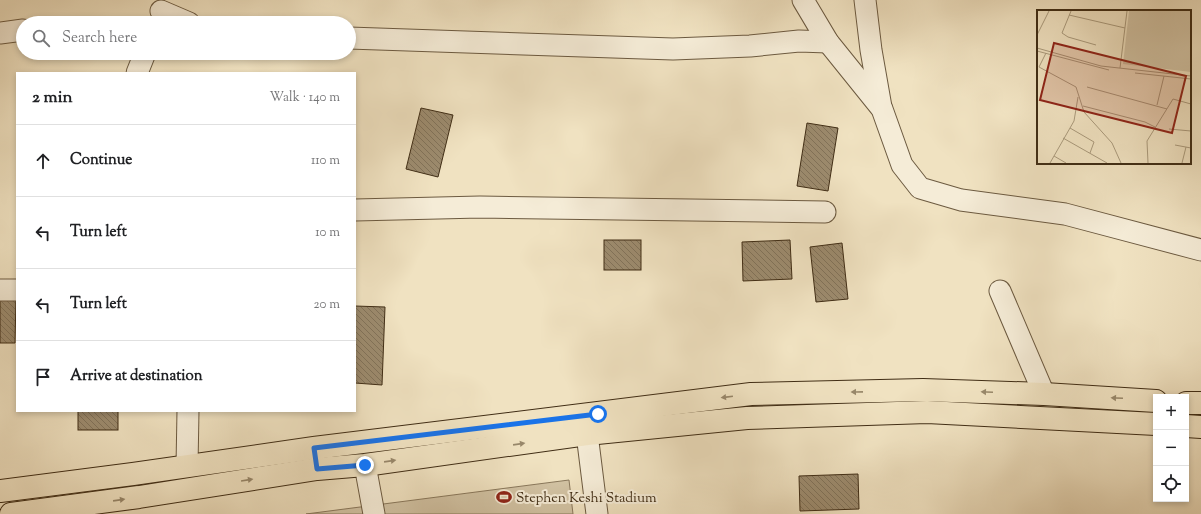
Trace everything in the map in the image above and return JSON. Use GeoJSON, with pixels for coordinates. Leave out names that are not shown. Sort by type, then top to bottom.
{"type":"FeatureCollection","features":[{"type":"Feature","properties":{"kind":"main road"},"geometry":{"type":"LineString","coordinates":[[0,491],[133,474],[314,448],[751,394],[923,390],[1044,394],[1153,401]]}},
{"type":"Feature","properties":{"kind":"main road"},"geometry":{"type":"LineString","coordinates":[[1189,403],[1201,403]]}},
{"type":"Feature","properties":{"kind":"main road"},"geometry":{"type":"LineString","coordinates":[[11,514],[139,497],[317,469],[365,465],[587,434],[747,418],[927,412],[1153,424]]}},
{"type":"Feature","properties":{"kind":"main road"},"geometry":{"type":"LineString","coordinates":[[1189,426],[1201,427]]}},
{"type":"Feature","properties":{"kind":"main road"},"geometry":{"type":"LineString","coordinates":[[314,448],[317,469]]}},
{"type":"Feature","properties":{"kind":"street"},"geometry":{"type":"LineString","coordinates":[[803,0],[828,42],[882,109]]}},
{"type":"Feature","properties":{"kind":"street"},"geometry":{"type":"LineString","coordinates":[[865,0],[871,50],[882,109],[902,165],[920,188],[961,200],[1065,214],[1201,250]]}},
{"type":"Feature","properties":{"kind":"street"},"geometry":{"type":"LineString","coordinates":[[160,11],[172,16]]}},
{"type":"Feature","properties":{"kind":"street"},"geometry":{"type":"LineString","coordinates":[[0,33],[16,31]]}},
{"type":"Feature","properties":{"kind":"street"},"geometry":{"type":"LineString","coordinates":[[356,38],[673,49],[750,46],[799,41],[828,42]]}},
{"type":"Feature","properties":{"kind":"street"},"geometry":{"type":"LineString","coordinates":[[137,72],[142,60]]}},
{"type":"Feature","properties":{"kind":"street"},"geometry":{"type":"LineString","coordinates":[[356,210],[480,208],[825,212]]}},
{"type":"Feature","properties":{"kind":"street"},"geometry":{"type":"LineString","coordinates":[[0,290],[16,290]]}},
{"type":"Feature","properties":{"kind":"street"},"geometry":{"type":"LineString","coordinates":[[1000,291],[1044,394]]}},
{"type":"Feature","properties":{"kind":"street"},"geometry":{"type":"LineString","coordinates":[[187,466],[188,412]]}},
{"type":"Feature","properties":{"kind":"street"},"geometry":{"type":"LineString","coordinates":[[587,434],[597,514]]}},
{"type":"Feature","properties":{"kind":"street"},"geometry":{"type":"LineString","coordinates":[[365,465],[374,514]]}},
{"type":"Feature","properties":{"kind":"shaded area","name":"Stephen Keshi Stadium"},"geometry":{"type":"Polygon","coordinates":[[[569,480],[573,514],[306,514],[569,480]]]}},
{"type":"Feature","properties":{"kind":"building"},"geometry":{"type":"Polygon","coordinates":[[[421,108],[453,115],[438,177],[406,169],[421,108]]]}},
{"type":"Feature","properties":{"kind":"building"},"geometry":{"type":"Polygon","coordinates":[[[807,123],[838,128],[828,191],[797,186],[807,123]]]}},
{"type":"Feature","properties":{"kind":"building"},"geometry":{"type":"Polygon","coordinates":[[[604,240],[641,240],[641,270],[604,270],[604,240]]]}},
{"type":"Feature","properties":{"kind":"building"},"geometry":{"type":"Polygon","coordinates":[[[790,240],[792,279],[743,281],[742,242],[790,240]]]}},
{"type":"Feature","properties":{"kind":"building"},"geometry":{"type":"Polygon","coordinates":[[[842,243],[848,299],[816,302],[810,247],[842,243]]]}},
{"type":"Feature","properties":{"kind":"building"},"geometry":{"type":"Polygon","coordinates":[[[0,296],[16,297],[15,343],[0,343],[0,296]]]}},
{"type":"Feature","properties":{"kind":"building"},"geometry":{"type":"Polygon","coordinates":[[[356,306],[385,307],[382,385],[356,383],[356,306]]]}},
{"type":"Feature","properties":{"kind":"building"},"geometry":{"type":"Polygon","coordinates":[[[78,412],[118,412],[118,430],[78,430],[78,412]]]}},
{"type":"Feature","properties":{"kind":"building"},"geometry":{"type":"Polygon","coordinates":[[[858,474],[859,509],[800,511],[799,476],[858,474]]]}},
{"type":"Feature","properties":{"kind":"place","name":"Stephen Keshi Stadium"},"geometry":{"type":"Point","coordinates":[504,497]}},
{"type":"Feature","properties":{"kind":"route"},"geometry":{"type":"LineString","coordinates":[[365,465],[317,469],[314,448],[598,414]]}}]}
